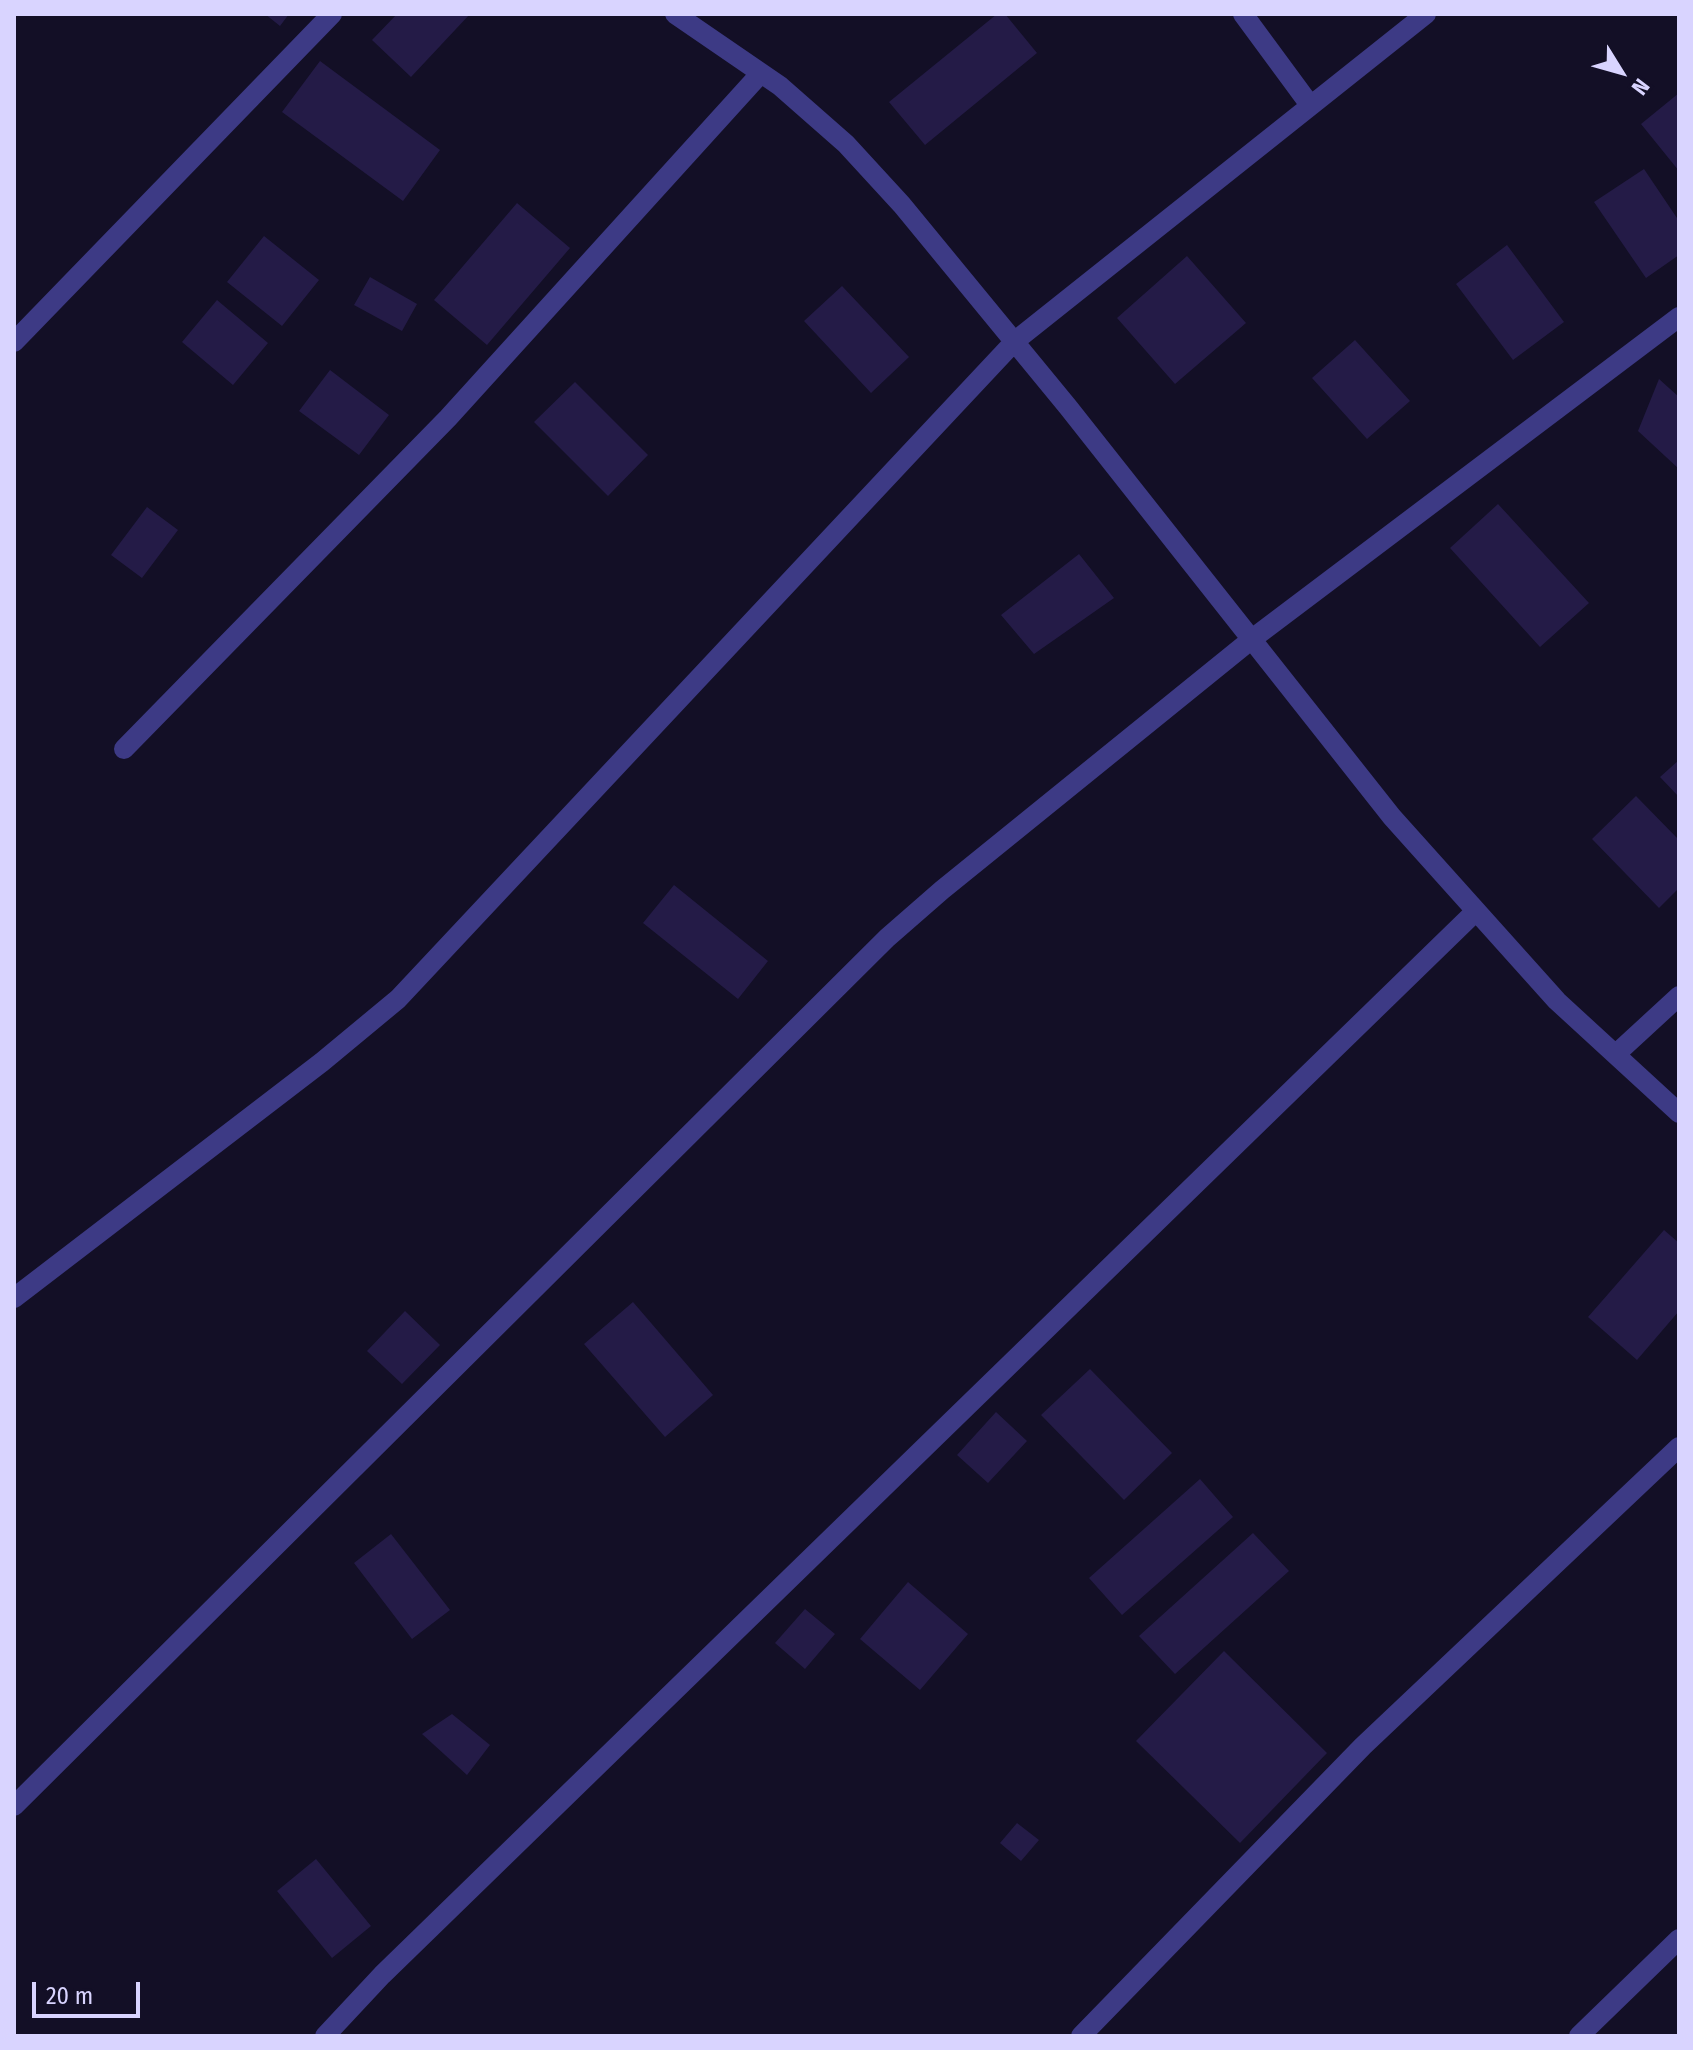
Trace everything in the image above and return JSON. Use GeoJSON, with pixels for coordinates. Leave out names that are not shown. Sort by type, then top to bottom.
{"type":"FeatureCollection","features":[{"type":"Feature","properties":{"kind":"street"},"geometry":{"type":"LineString","coordinates":[[14,342],[332,14]]}},
{"type":"Feature","properties":{"kind":"street"},"geometry":{"type":"LineString","coordinates":[[675,14],[761,73],[846,144],[902,205],[1015,341],[1392,817],[1557,1001],[1679,1113]]}},
{"type":"Feature","properties":{"kind":"street"},"geometry":{"type":"LineString","coordinates":[[1243,14],[1310,105]]}},
{"type":"Feature","properties":{"kind":"street"},"geometry":{"type":"LineString","coordinates":[[14,1298],[322,1062],[398,999],[1015,341],[1426,14]]}},
{"type":"Feature","properties":{"kind":"street"},"geometry":{"type":"LineString","coordinates":[[124,749],[448,418],[761,73]]}},
{"type":"Feature","properties":{"kind":"street"},"geometry":{"type":"LineString","coordinates":[[14,1806],[887,938],[1252,639],[1679,317]]}},
{"type":"Feature","properties":{"kind":"street"},"geometry":{"type":"LineString","coordinates":[[325,2036],[382,1975],[1476,911]]}},
{"type":"Feature","properties":{"kind":"street"},"geometry":{"type":"LineString","coordinates":[[1616,1054],[1679,996]]}},
{"type":"Feature","properties":{"kind":"street"},"geometry":{"type":"LineString","coordinates":[[1081,2036],[1363,1746],[1679,1447]]}},
{"type":"Feature","properties":{"kind":"street"},"geometry":{"type":"LineString","coordinates":[[1579,2036],[1679,1939]]}},
{"type":"Feature","properties":{"kind":"building"},"geometry":{"type":"Polygon","coordinates":[[[265,14],[289,14],[280,26],[265,14]]]}},
{"type":"Feature","properties":{"kind":"building"},"geometry":{"type":"Polygon","coordinates":[[[397,14],[470,14],[411,77],[372,40],[397,14]]]}},
{"type":"Feature","properties":{"kind":"building"},"geometry":{"type":"Polygon","coordinates":[[[997,14],[1005,14],[1037,53],[925,145],[889,102],[997,14]]]}},
{"type":"Feature","properties":{"kind":"building"},"geometry":{"type":"Polygon","coordinates":[[[320,61],[440,150],[403,201],[282,112],[320,61]]]}},
{"type":"Feature","properties":{"kind":"building"},"geometry":{"type":"Polygon","coordinates":[[[1679,93],[1679,171],[1641,124],[1679,93]]]}},
{"type":"Feature","properties":{"kind":"building"},"geometry":{"type":"Polygon","coordinates":[[[1644,169],[1679,221],[1679,255],[1646,278],[1594,202],[1644,169]]]}},
{"type":"Feature","properties":{"kind":"building"},"geometry":{"type":"Polygon","coordinates":[[[517,203],[570,248],[487,345],[434,300],[517,203]]]}},
{"type":"Feature","properties":{"kind":"building"},"geometry":{"type":"Polygon","coordinates":[[[264,236],[319,280],[282,326],[227,282],[264,236]]]}},
{"type":"Feature","properties":{"kind":"building"},"geometry":{"type":"Polygon","coordinates":[[[1507,245],[1564,322],[1513,360],[1456,284],[1507,245]]]}},
{"type":"Feature","properties":{"kind":"building"},"geometry":{"type":"Polygon","coordinates":[[[1187,256],[1246,323],[1175,384],[1117,318],[1187,256]]]}},
{"type":"Feature","properties":{"kind":"building"},"geometry":{"type":"Polygon","coordinates":[[[370,277],[417,304],[402,331],[354,305],[370,277]]]}},
{"type":"Feature","properties":{"kind":"building"},"geometry":{"type":"Polygon","coordinates":[[[842,286],[909,357],[871,393],[804,321],[842,286]]]}},
{"type":"Feature","properties":{"kind":"building"},"geometry":{"type":"Polygon","coordinates":[[[217,300],[268,343],[233,385],[182,342],[217,300]]]}},
{"type":"Feature","properties":{"kind":"building"},"geometry":{"type":"Polygon","coordinates":[[[1355,340],[1410,401],[1367,439],[1312,378],[1355,340]]]}},
{"type":"Feature","properties":{"kind":"building"},"geometry":{"type":"Polygon","coordinates":[[[330,370],[389,415],[359,455],[299,411],[330,370]]]}},
{"type":"Feature","properties":{"kind":"building"},"geometry":{"type":"Polygon","coordinates":[[[1659,379],[1679,397],[1679,469],[1638,431],[1659,379]]]}},
{"type":"Feature","properties":{"kind":"building"},"geometry":{"type":"Polygon","coordinates":[[[575,382],[648,455],[608,496],[534,422],[575,382]]]}},
{"type":"Feature","properties":{"kind":"building"},"geometry":{"type":"Polygon","coordinates":[[[1498,504],[1589,603],[1540,647],[1450,548],[1498,504]]]}},
{"type":"Feature","properties":{"kind":"building"},"geometry":{"type":"Polygon","coordinates":[[[147,507],[178,530],[142,578],[111,555],[147,507]]]}},
{"type":"Feature","properties":{"kind":"building"},"geometry":{"type":"Polygon","coordinates":[[[1079,554],[1114,598],[1034,654],[1001,615],[1079,554]]]}},
{"type":"Feature","properties":{"kind":"building"},"geometry":{"type":"Polygon","coordinates":[[[1679,760],[1679,797],[1660,777],[1679,760]]]}},
{"type":"Feature","properties":{"kind":"building"},"geometry":{"type":"Polygon","coordinates":[[[1636,796],[1679,840],[1679,888],[1659,908],[1592,839],[1636,796]]]}},
{"type":"Feature","properties":{"kind":"building"},"geometry":{"type":"Polygon","coordinates":[[[674,885],[768,961],[738,999],[643,923],[674,885]]]}},
{"type":"Feature","properties":{"kind":"building"},"geometry":{"type":"Polygon","coordinates":[[[1664,1230],[1679,1243],[1679,1311],[1637,1360],[1588,1317],[1664,1230]]]}},
{"type":"Feature","properties":{"kind":"building"},"geometry":{"type":"Polygon","coordinates":[[[633,1302],[713,1395],[665,1437],[584,1344],[633,1302]]]}},
{"type":"Feature","properties":{"kind":"building"},"geometry":{"type":"Polygon","coordinates":[[[405,1311],[440,1345],[402,1384],[367,1351],[405,1311]]]}},
{"type":"Feature","properties":{"kind":"building"},"geometry":{"type":"Polygon","coordinates":[[[1090,1369],[1172,1453],[1124,1500],[1041,1415],[1090,1369]]]}},
{"type":"Feature","properties":{"kind":"building"},"geometry":{"type":"Polygon","coordinates":[[[996,1412],[1027,1441],[988,1483],[957,1455],[996,1412]]]}},
{"type":"Feature","properties":{"kind":"building"},"geometry":{"type":"Polygon","coordinates":[[[1200,1479],[1233,1517],[1122,1615],[1089,1578],[1200,1479]]]}},
{"type":"Feature","properties":{"kind":"building"},"geometry":{"type":"Polygon","coordinates":[[[1253,1533],[1289,1571],[1175,1674],[1139,1636],[1253,1533]]]}},
{"type":"Feature","properties":{"kind":"building"},"geometry":{"type":"Polygon","coordinates":[[[391,1534],[450,1610],[412,1639],[354,1563],[391,1534]]]}},
{"type":"Feature","properties":{"kind":"building"},"geometry":{"type":"Polygon","coordinates":[[[908,1582],[968,1634],[920,1690],[860,1639],[908,1582]]]}},
{"type":"Feature","properties":{"kind":"building"},"geometry":{"type":"Polygon","coordinates":[[[805,1609],[835,1634],[805,1669],[775,1643],[805,1609]]]}},
{"type":"Feature","properties":{"kind":"building"},"geometry":{"type":"Polygon","coordinates":[[[1224,1651],[1327,1753],[1240,1843],[1136,1741],[1224,1651]]]}},
{"type":"Feature","properties":{"kind":"building"},"geometry":{"type":"Polygon","coordinates":[[[452,1714],[490,1745],[467,1775],[422,1734],[452,1714]]]}},
{"type":"Feature","properties":{"kind":"building"},"geometry":{"type":"Polygon","coordinates":[[[1017,1823],[1039,1840],[1021,1861],[1000,1843],[1017,1823]]]}},
{"type":"Feature","properties":{"kind":"building"},"geometry":{"type":"Polygon","coordinates":[[[316,1859],[371,1926],[332,1958],[277,1891],[316,1859]]]}}]}
